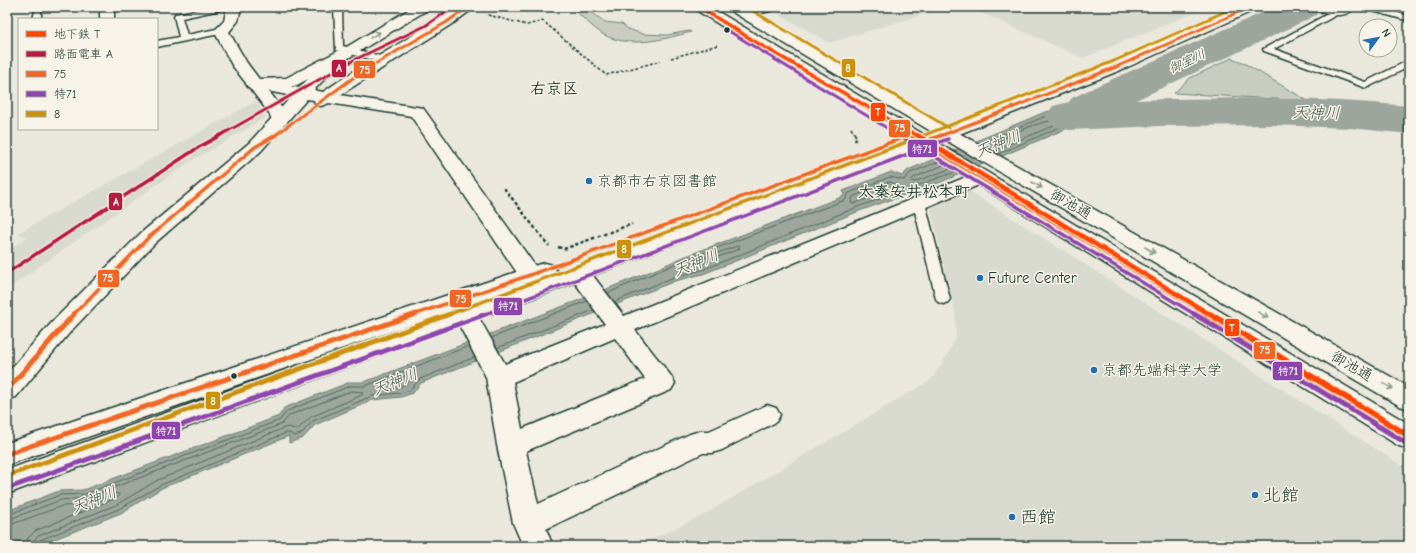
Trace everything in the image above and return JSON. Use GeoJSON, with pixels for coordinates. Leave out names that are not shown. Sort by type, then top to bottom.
{"type":"FeatureCollection","features":[{"type":"Feature","properties":{"kind":"main road"},"geometry":{"type":"LineString","coordinates":[[107,7],[107,18]]}},
{"type":"Feature","properties":{"kind":"main road"},"geometry":{"type":"LineString","coordinates":[[234,7],[234,17],[231,24],[221,31],[240,65],[277,112],[280,120]]}},
{"type":"Feature","properties":{"kind":"main road"},"geometry":{"type":"LineString","coordinates":[[7,390],[62,325],[148,238],[255,146],[267,131],[280,120],[303,93],[335,60],[422,7]]}},
{"type":"Feature","properties":{"kind":"main road"},"geometry":{"type":"LineString","coordinates":[[255,146],[280,132],[327,96],[382,59],[447,22],[468,7]]}},
{"type":"Feature","properties":{"kind":"main road","name":"御池通"},"geometry":{"type":"LineString","coordinates":[[701,7],[935,137],[1004,166],[1409,398]]}},
{"type":"Feature","properties":{"kind":"main road"},"geometry":{"type":"LineString","coordinates":[[740,10],[769,7]]}},
{"type":"Feature","properties":{"kind":"main road"},"geometry":{"type":"LineString","coordinates":[[7,454],[935,137],[1091,67],[1232,7]]}},
{"type":"Feature","properties":{"kind":"main road"},"geometry":{"type":"LineString","coordinates":[[7,482],[582,277],[1116,67],[1250,7]]}},
{"type":"Feature","properties":{"kind":"main road"},"geometry":{"type":"LineString","coordinates":[[1320,7],[1343,10]]}},
{"type":"Feature","properties":{"kind":"main road","name":"御池通"},"geometry":{"type":"LineString","coordinates":[[740,10],[935,137],[979,175],[1409,438]]}},
{"type":"Feature","properties":{"kind":"main road"},"geometry":{"type":"LineString","coordinates":[[254,84],[282,84],[291,82],[350,51]]}},
{"type":"Feature","properties":{"kind":"main road"},"geometry":{"type":"LineString","coordinates":[[254,84],[417,112],[530,275]]}},
{"type":"Feature","properties":{"kind":"main road"},"geometry":{"type":"LineString","coordinates":[[497,373],[919,203],[979,175]]}},
{"type":"Feature","properties":{"kind":"main road"},"geometry":{"type":"LineString","coordinates":[[510,445],[662,383],[582,277]]}},
{"type":"Feature","properties":{"kind":"main road"},"geometry":{"type":"LineString","coordinates":[[468,318],[497,373],[510,445],[533,534],[700,442],[712,442],[768,415]]}},
{"type":"Feature","properties":{"kind":"lane"},"geometry":{"type":"LineString","coordinates":[[183,38],[178,16],[225,7]]}},
{"type":"Feature","properties":{"kind":"lane"},"geometry":{"type":"LineString","coordinates":[[338,7],[339,48],[382,59]]}},
{"type":"Feature","properties":{"kind":"lane"},"geometry":{"type":"LineString","coordinates":[[1369,7],[1409,19]]}},
{"type":"Feature","properties":{"kind":"lane"},"geometry":{"type":"LineString","coordinates":[[1343,10],[1267,49],[1366,85],[1409,63]]}},
{"type":"Feature","properties":{"kind":"lane"},"geometry":{"type":"LineString","coordinates":[[158,44],[221,31]]}},
{"type":"Feature","properties":{"kind":"lane"},"geometry":{"type":"LineString","coordinates":[[919,203],[943,299]]}},
{"type":"Feature","properties":{"kind":"path"},"geometry":{"type":"LineString","coordinates":[[482,18],[489,15],[527,25],[543,21],[606,76]]}},
{"type":"Feature","properties":{"kind":"path"},"geometry":{"type":"LineString","coordinates":[[671,58],[720,44]]}},
{"type":"Feature","properties":{"kind":"path"},"geometry":{"type":"LineString","coordinates":[[602,77],[661,60]]}},
{"type":"Feature","properties":{"kind":"path"},"geometry":{"type":"LineString","coordinates":[[854,144],[857,137]]}},
{"type":"Feature","properties":{"kind":"path"},"geometry":{"type":"LineString","coordinates":[[501,184],[548,245],[564,249],[639,222]]}},
{"type":"Feature","properties":{"kind":"shaded area"},"geometry":{"type":"Polygon","coordinates":[[[571,7],[584,7],[605,22],[622,24],[628,29],[643,34],[667,35],[689,31],[691,32],[646,42],[623,41],[601,33],[571,7]]]}},
{"type":"Feature","properties":{"kind":"shaded area"},"geometry":{"type":"Polygon","coordinates":[[[793,7],[948,7],[829,43],[778,14],[780,10],[793,7]]]}},
{"type":"Feature","properties":{"kind":"shaded area"},"geometry":{"type":"Polygon","coordinates":[[[968,7],[1208,7],[1083,58],[968,7]]]}},
{"type":"Feature","properties":{"kind":"shaded area"},"geometry":{"type":"Polygon","coordinates":[[[1232,58],[1242,62],[1308,101],[1174,93],[1190,78],[1232,58]]]}},
{"type":"Feature","properties":{"kind":"shaded area"},"geometry":{"type":"Polygon","coordinates":[[[256,101],[266,117],[185,165],[7,289],[7,251],[27,237],[18,233],[256,101]]]}},
{"type":"Feature","properties":{"kind":"shaded area","name":"京都先端科学大学"},"geometry":{"type":"Polygon","coordinates":[[[968,190],[1409,470],[1409,546],[638,546],[703,515],[931,380],[945,359],[956,338],[955,312],[930,206],[968,190]]]}},
{"type":"Feature","properties":{"kind":"water"},"geometry":{"type":"Polygon","coordinates":[[[1098,90],[1102,92],[1108,91],[1125,99],[1128,103],[1134,106],[1142,106],[1156,119],[1143,119],[1146,123],[1113,126],[1107,120],[1082,122],[941,182],[862,210],[703,274],[675,281],[421,383],[413,393],[401,397],[373,400],[315,425],[303,438],[289,443],[289,436],[162,488],[121,513],[37,546],[7,546],[7,511],[59,491],[83,490],[279,416],[284,408],[350,382],[364,382],[582,299],[681,258],[844,196],[843,191],[891,172],[902,176],[908,170],[1045,112],[1071,107],[1068,104],[1098,90]]]}},
{"type":"Feature","properties":{"kind":"waterway","name":"御室川"},"geometry":{"type":"LineString","coordinates":[[1088,107],[1142,81],[1250,33],[1303,7]]}},
{"type":"Feature","properties":{"kind":"waterway","name":"天神川"},"geometry":{"type":"LineString","coordinates":[[1069,116],[1159,113],[1271,112],[1350,114],[1409,120]]}},
{"type":"Feature","properties":{"kind":"metro line","name":"T"},"geometry":{"type":"LineString","coordinates":[[699,7],[759,44],[911,131],[1409,436]]}},
{"type":"Feature","properties":{"kind":"tram line","name":"A"},"geometry":{"type":"LineString","coordinates":[[7,273],[199,147],[354,60],[425,26],[453,7]]}},
{"type":"Feature","properties":{"kind":"transit line","name":"75"},"geometry":{"type":"LineString","coordinates":[[7,390],[63,325],[148,238],[255,147],[280,132],[361,72],[447,22],[468,7]]}},
{"type":"Feature","properties":{"kind":"transit line","name":"8"},"geometry":{"type":"LineString","coordinates":[[7,476],[537,282],[921,136],[1114,61],[1235,7]]}},
{"type":"Feature","properties":{"kind":"transit line","name":"75"},"geometry":{"type":"LineString","coordinates":[[923,142],[1116,67],[1250,7]]}},
{"type":"Feature","properties":{"kind":"transit line","name":"8"},"geometry":{"type":"LineString","coordinates":[[748,8],[949,128]]}},
{"type":"Feature","properties":{"kind":"transit line","name":"75"},"geometry":{"type":"LineString","coordinates":[[730,25],[1409,438]]}},
{"type":"Feature","properties":{"kind":"transit line","name":"特71"},"geometry":{"type":"LineString","coordinates":[[727,30],[1406,443]]}},
{"type":"Feature","properties":{"kind":"transit line","name":"75"},"geometry":{"type":"LineString","coordinates":[[7,454],[530,275],[911,134]]}},
{"type":"Feature","properties":{"kind":"transit line","name":"特71"},"geometry":{"type":"LineString","coordinates":[[9,488],[541,294],[948,139]]}},
{"type":"Feature","properties":{"kind":"place","name":"京都市右京図書館"},"geometry":{"type":"Point","coordinates":[589,181]}},
{"type":"Feature","properties":{"kind":"place","name":"Future Center"},"geometry":{"type":"Point","coordinates":[980,278]}},
{"type":"Feature","properties":{"kind":"place","name":"京都先端科学大学"},"geometry":{"type":"Point","coordinates":[1094,370]}},
{"type":"Feature","properties":{"kind":"place","name":"北館"},"geometry":{"type":"Point","coordinates":[1255,495]}},
{"type":"Feature","properties":{"kind":"place","name":"西館"},"geometry":{"type":"Point","coordinates":[1012,517]}},
{"type":"Feature","properties":{"kind":"district","name":"右京区"},"geometry":{"type":"Point","coordinates":[554,89]}},
{"type":"Feature","properties":{"kind":"district","name":"太秦安井松本町"},"geometry":{"type":"Point","coordinates":[914,192]}}]}
